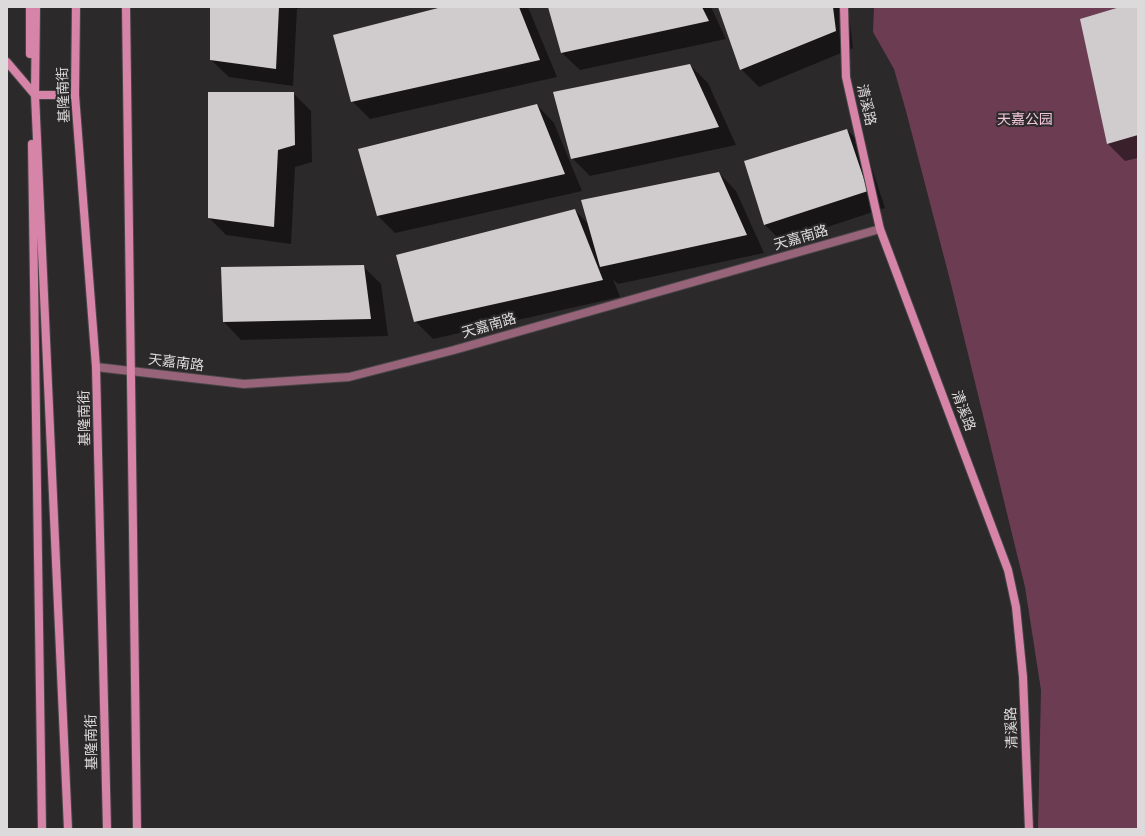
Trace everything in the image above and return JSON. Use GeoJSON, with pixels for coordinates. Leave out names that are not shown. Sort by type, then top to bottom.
{"type":"FeatureCollection","features":[{"type":"Feature","properties":{"kind":"street"},"geometry":{"type":"LineString","coordinates":[[30,7],[42,829]]}},
{"type":"Feature","properties":{"kind":"street","name":"基隆南街"},"geometry":{"type":"LineString","coordinates":[[36,7],[35,95],[68,829]]}},
{"type":"Feature","properties":{"kind":"street","name":"基隆南街"},"geometry":{"type":"LineString","coordinates":[[76,7],[75,95],[96,366],[106,829]]}},
{"type":"Feature","properties":{"kind":"street"},"geometry":{"type":"LineString","coordinates":[[126,7],[137,829]]}},
{"type":"Feature","properties":{"kind":"street","name":"清溪路"},"geometry":{"type":"LineString","coordinates":[[844,7],[846,77],[880,229],[1008,570],[1016,607],[1024,677],[1029,829]]}},
{"type":"Feature","properties":{"kind":"street"},"geometry":{"type":"LineString","coordinates":[[7,62],[35,95],[75,95]]}},
{"type":"Feature","properties":{"kind":"street","name":"天嘉南路"},"geometry":{"type":"LineString","coordinates":[[96,366],[244,384],[349,377],[461,348],[880,229]]}},
{"type":"Feature","properties":{"kind":"green space","name":"天嘉公园"},"geometry":{"type":"Polygon","coordinates":[[[874,7],[1138,7],[1138,829],[1038,829],[1041,690],[1025,587],[950,280],[906,111],[894,69],[873,32],[874,7]]]}},
{"type":"Feature","properties":{"kind":"building"},"geometry":{"type":"Polygon","coordinates":[[[210,7],[279,7],[276,69],[210,60],[210,7]]]}},
{"type":"Feature","properties":{"kind":"building"},"geometry":{"type":"Polygon","coordinates":[[[442,7],[519,7],[540,60],[351,102],[333,35],[442,7]]]}},
{"type":"Feature","properties":{"kind":"building"},"geometry":{"type":"Polygon","coordinates":[[[548,7],[702,7],[709,21],[561,53],[548,7]]]}},
{"type":"Feature","properties":{"kind":"building"},"geometry":{"type":"Polygon","coordinates":[[[718,7],[833,7],[836,31],[740,70],[718,7]]]}},
{"type":"Feature","properties":{"kind":"building"},"geometry":{"type":"Polygon","coordinates":[[[1120,7],[1138,7],[1138,135],[1107,144],[1080,19],[1120,7]]]}},
{"type":"Feature","properties":{"kind":"building"},"geometry":{"type":"Polygon","coordinates":[[[690,64],[719,127],[571,159],[553,92],[690,64]]]}},
{"type":"Feature","properties":{"kind":"building"},"geometry":{"type":"Polygon","coordinates":[[[208,92],[294,92],[295,145],[278,150],[274,227],[208,218],[208,92]]]}},
{"type":"Feature","properties":{"kind":"building"},"geometry":{"type":"Polygon","coordinates":[[[537,104],[565,174],[377,216],[358,149],[537,104]]]}},
{"type":"Feature","properties":{"kind":"building"},"geometry":{"type":"Polygon","coordinates":[[[847,129],[868,191],[764,225],[744,161],[847,129]]]}},
{"type":"Feature","properties":{"kind":"building"},"geometry":{"type":"Polygon","coordinates":[[[719,172],[747,235],[600,267],[581,200],[719,172]]]}},
{"type":"Feature","properties":{"kind":"building"},"geometry":{"type":"Polygon","coordinates":[[[575,209],[603,280],[414,322],[396,255],[575,209]]]}},
{"type":"Feature","properties":{"kind":"building"},"geometry":{"type":"Polygon","coordinates":[[[364,265],[371,319],[223,322],[221,267],[364,265]]]}}]}
